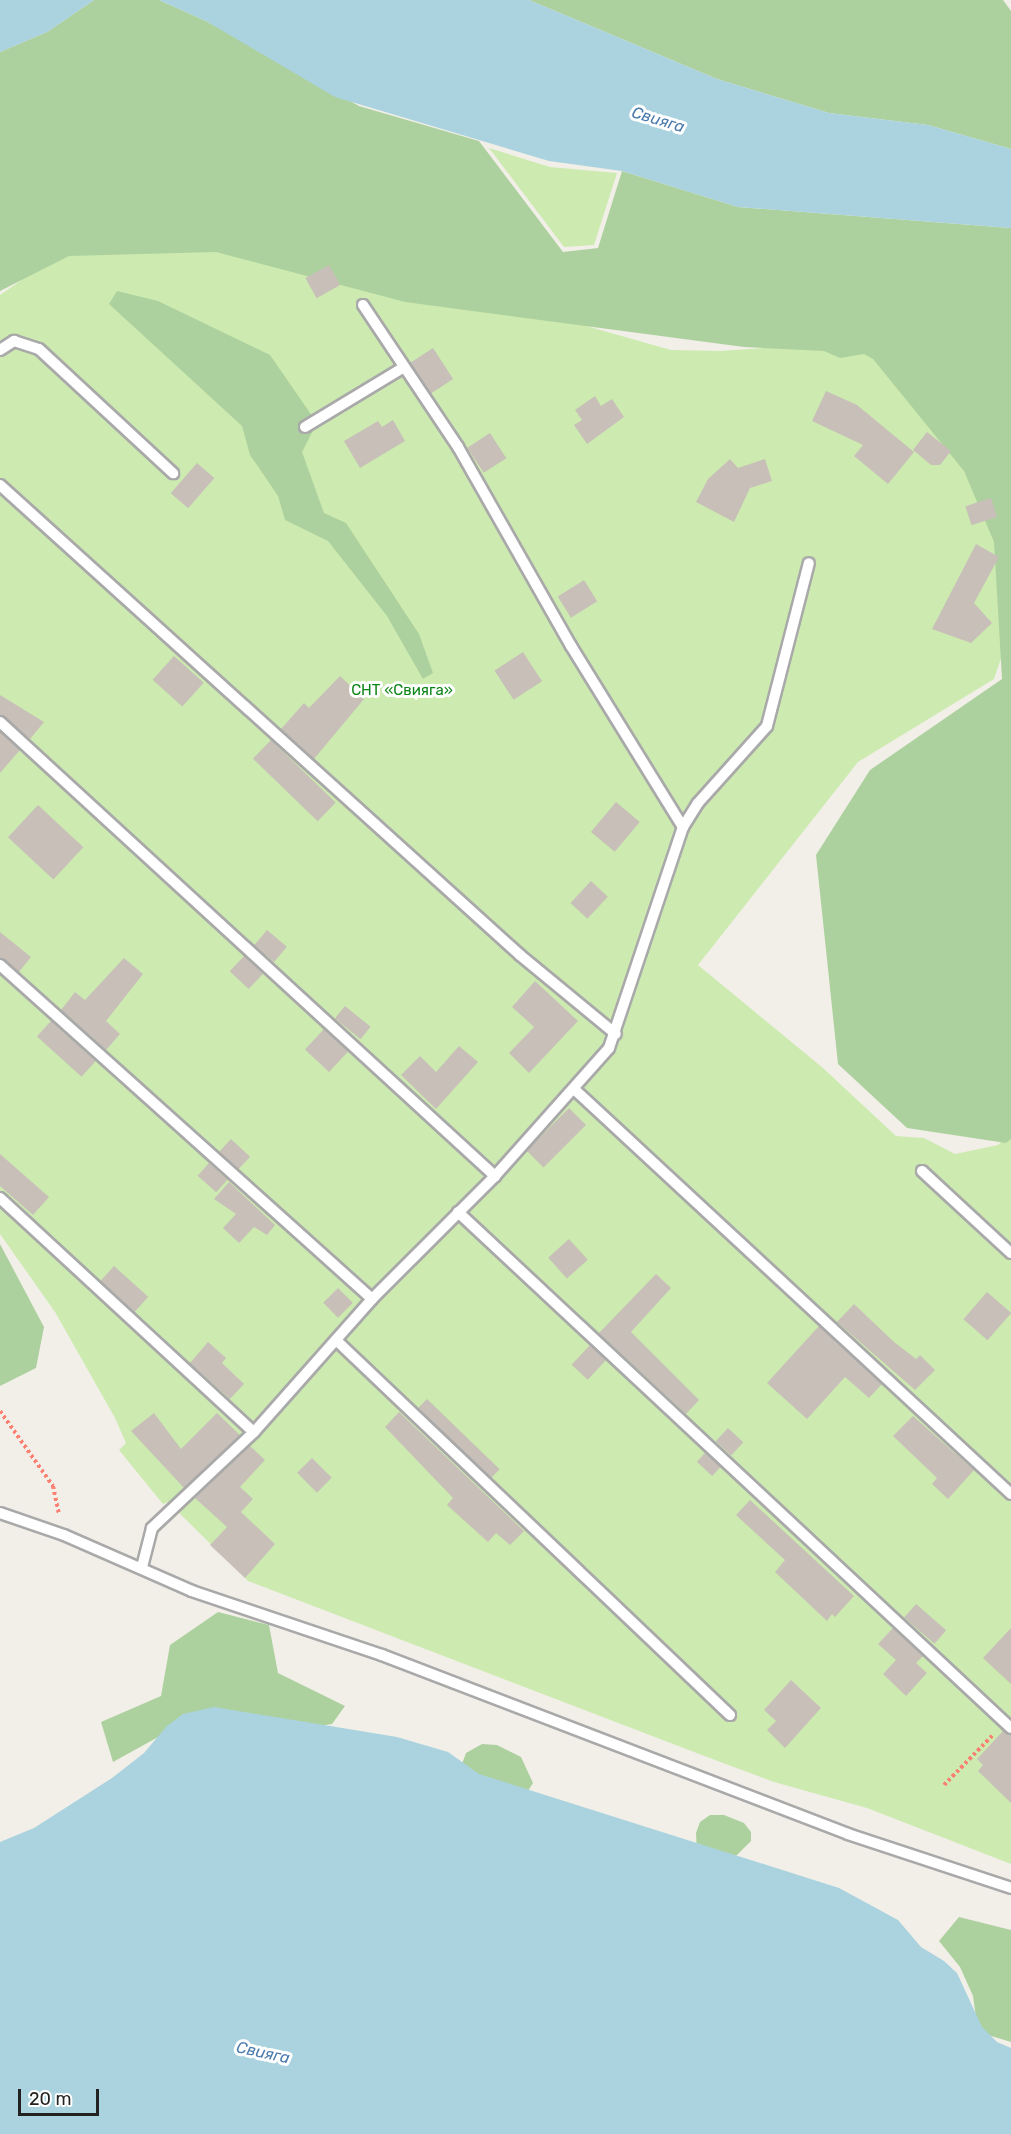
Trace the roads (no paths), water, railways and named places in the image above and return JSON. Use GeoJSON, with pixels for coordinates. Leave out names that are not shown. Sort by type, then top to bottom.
{"type":"FeatureCollection","features":[{"type":"Feature","properties":{"kind":"lane"},"geometry":{"type":"LineString","coordinates":[[363,305],[458,447],[572,646],[682,827]]}},
{"type":"Feature","properties":{"kind":"lane"},"geometry":{"type":"LineString","coordinates":[[0,350],[14,341],[39,349],[173,473]]}},
{"type":"Feature","properties":{"kind":"lane"},"geometry":{"type":"LineString","coordinates":[[305,427],[404,367]]}},
{"type":"Feature","properties":{"kind":"lane"},"geometry":{"type":"LineString","coordinates":[[0,485],[520,955],[616,1034]]}},
{"type":"Feature","properties":{"kind":"lane"},"geometry":{"type":"LineString","coordinates":[[142,1567],[152,1528],[254,1432],[372,1299],[495,1176],[609,1048],[616,1034],[682,827],[698,803],[767,726],[809,562]]}},
{"type":"Feature","properties":{"kind":"lane"},"geometry":{"type":"LineString","coordinates":[[0,722],[495,1176]]}},
{"type":"Feature","properties":{"kind":"lane"},"geometry":{"type":"LineString","coordinates":[[0,964],[372,1299]]}},
{"type":"Feature","properties":{"kind":"lane"},"geometry":{"type":"LineString","coordinates":[[574,1089],[1011,1494]]}},
{"type":"Feature","properties":{"kind":"lane"},"geometry":{"type":"LineString","coordinates":[[922,1171],[1011,1253]]}},
{"type":"Feature","properties":{"kind":"lane"},"geometry":{"type":"LineString","coordinates":[[0,1198],[254,1432]]}},
{"type":"Feature","properties":{"kind":"lane"},"geometry":{"type":"LineString","coordinates":[[458,1212],[1008,1721]]}},
{"type":"Feature","properties":{"kind":"lane"},"geometry":{"type":"LineString","coordinates":[[336,1340],[730,1715]]}},
{"type":"Feature","properties":{"kind":"lane"},"geometry":{"type":"LineString","coordinates":[[0,1513],[64,1535],[142,1567],[192,1591],[382,1655],[848,1834],[1011,1888]]}},
{"type":"Feature","properties":{"kind":"water"},"geometry":{"type":"Polygon","coordinates":[[[0,0],[94,0],[47,32],[0,52],[0,0]]]}},
{"type":"Feature","properties":{"kind":"water","name":"Свияга"},"geometry":{"type":"Polygon","coordinates":[[[159,0],[529,0],[717,79],[829,113],[928,125],[1011,149],[1011,228],[738,207],[622,171],[549,161],[335,97],[206,21],[159,0]]]}},
{"type":"Feature","properties":{"kind":"water","name":"Свияга"},"geometry":{"type":"Polygon","coordinates":[[[214,1707],[397,1737],[448,1752],[479,1774],[839,1888],[898,1920],[921,1947],[944,1961],[957,1973],[982,2027],[997,2042],[1011,2048],[1011,2134],[0,2134],[0,1842],[34,1828],[112,1778],[144,1753],[167,1726],[183,1714],[214,1707]]]}},
{"type":"Feature","properties":{"kind":"park label","name":"СНТ «Свияга»"},"geometry":{"type":"Point","coordinates":[402,691]}}]}
